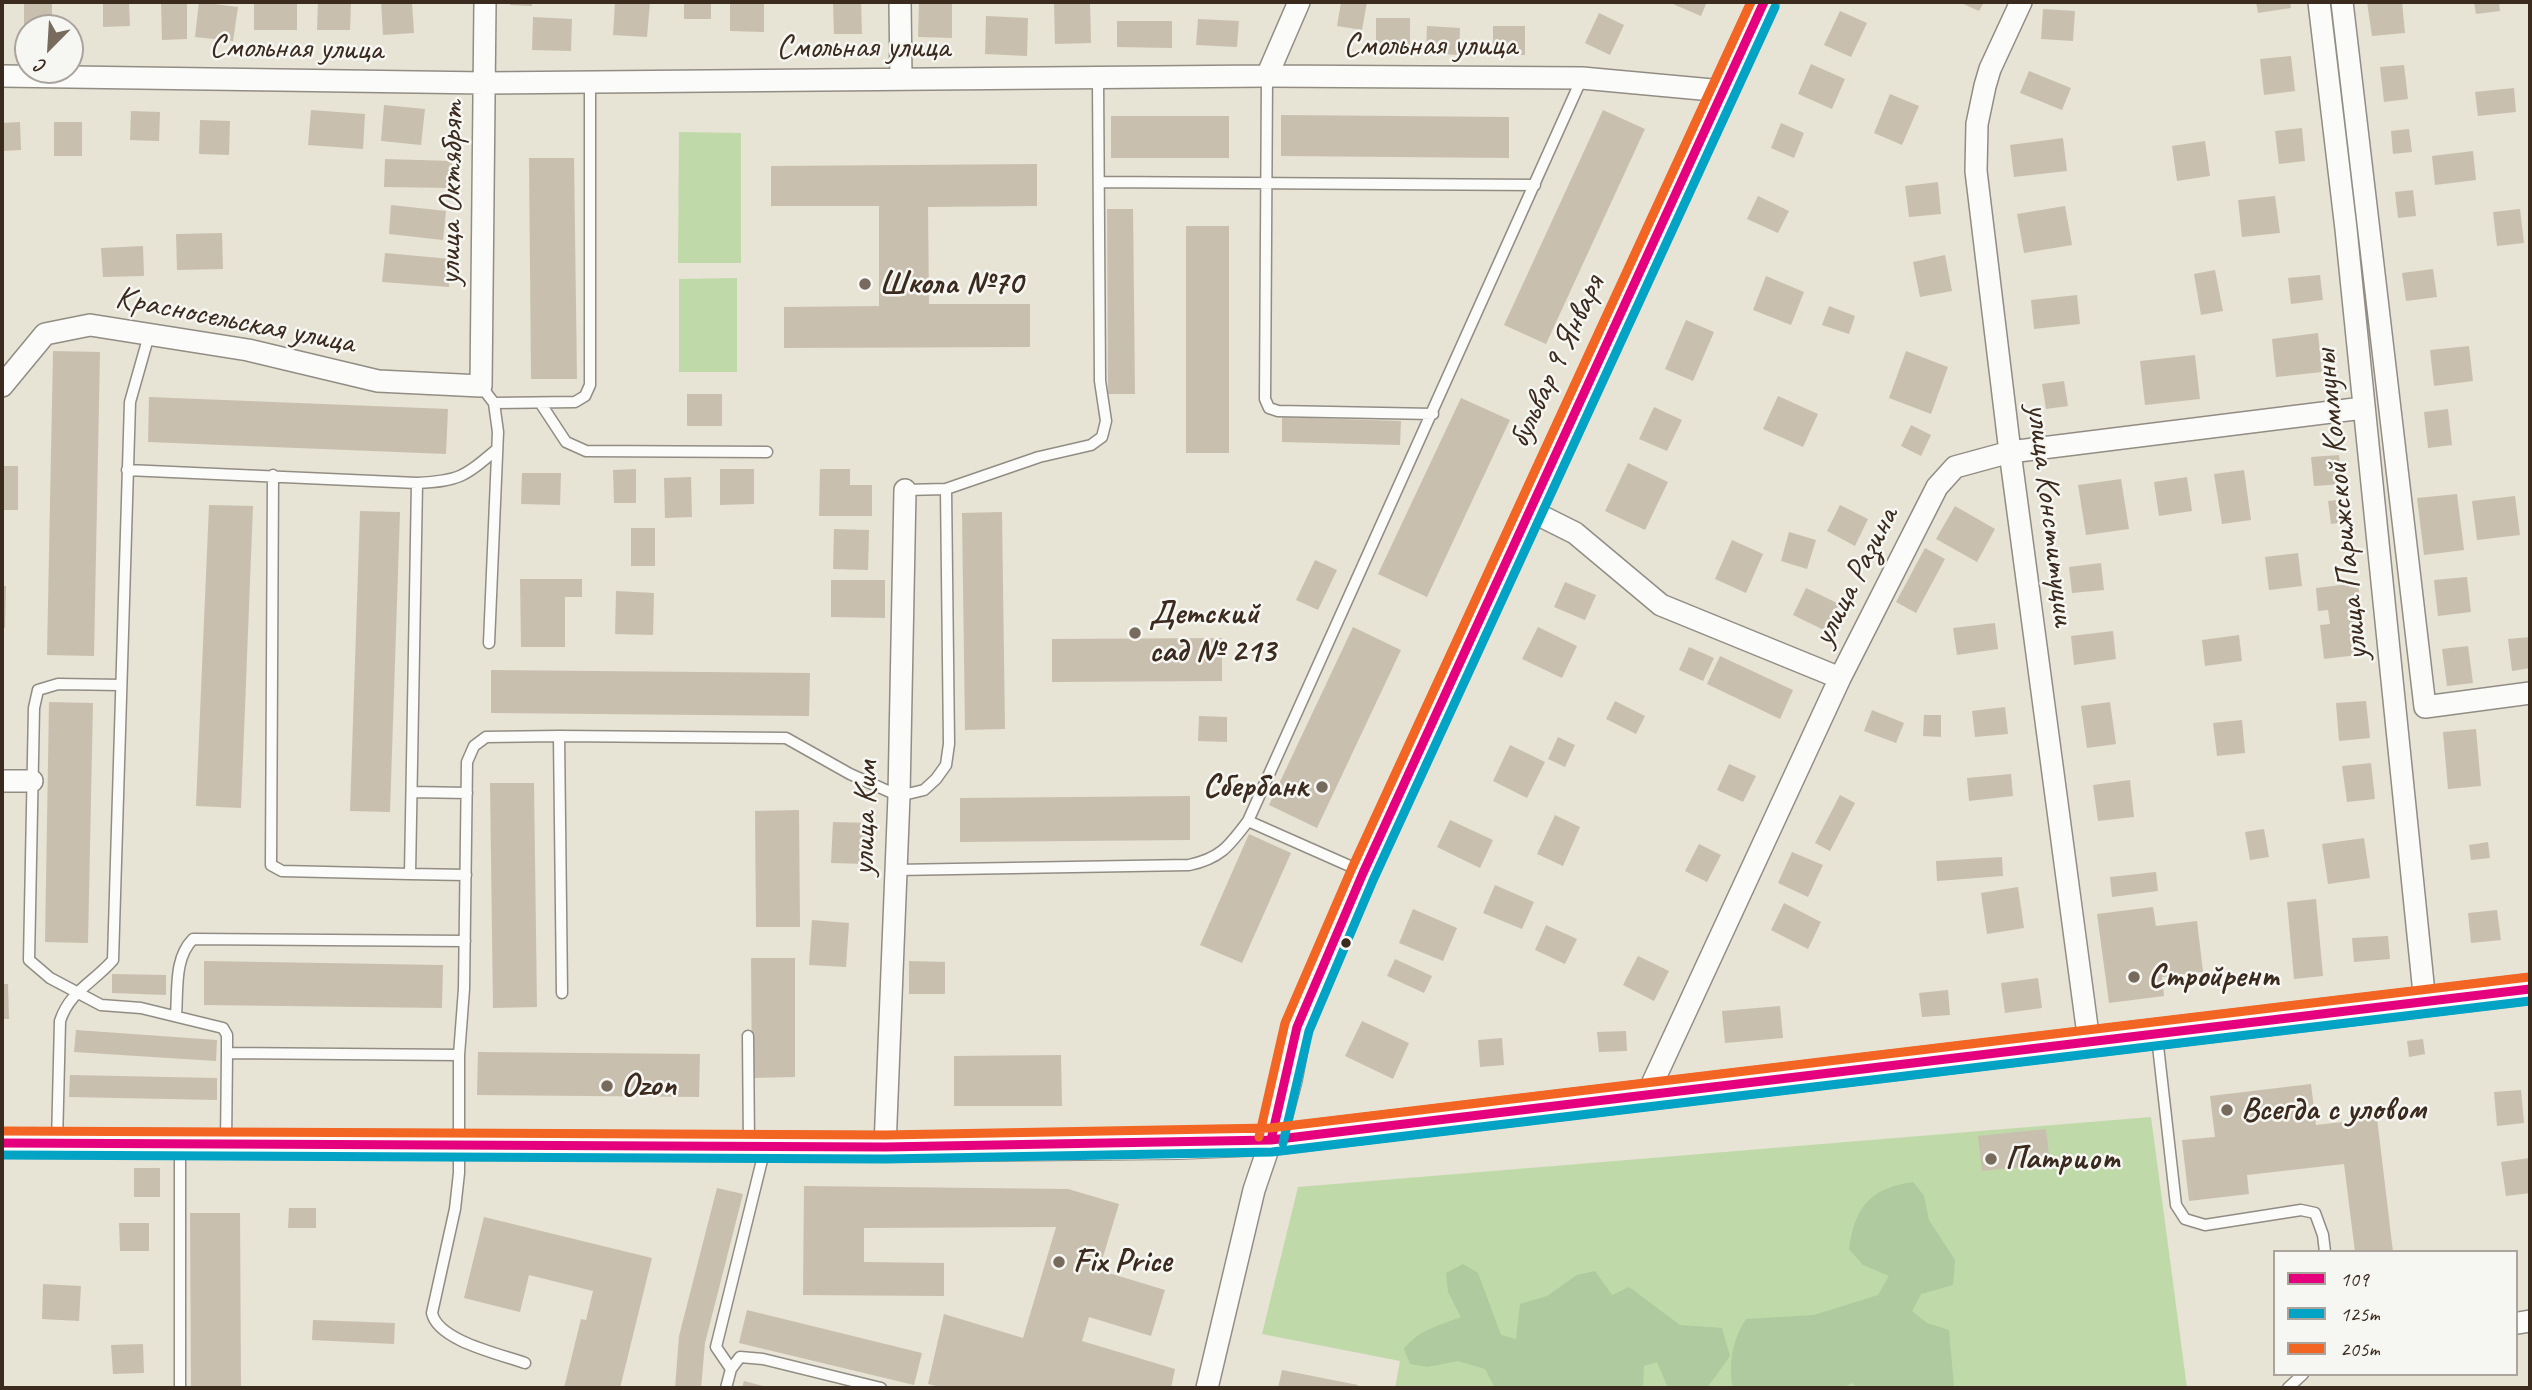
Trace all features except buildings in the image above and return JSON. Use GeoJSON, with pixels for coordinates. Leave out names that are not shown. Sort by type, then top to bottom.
{"type":"FeatureCollection","features":[{"type":"Feature","properties":{"kind":"main road","name":"бульвар 9 Января"},"geometry":{"type":"LineString","coordinates":[[1271,1140],[1287,1080],[1297,1027],[1363,873],[1764,2]]}},
{"type":"Feature","properties":{"kind":"main road"},"geometry":{"type":"LineString","coordinates":[[2,1143],[886,1147],[1179,1144],[1271,1140],[2530,989]]}},
{"type":"Feature","properties":{"kind":"street","name":"улица Октябрят"},"geometry":{"type":"LineString","coordinates":[[485,2],[488,394]]}},
{"type":"Feature","properties":{"kind":"street"},"geometry":{"type":"LineString","coordinates":[[900,2],[901,79]]}},
{"type":"Feature","properties":{"kind":"street"},"geometry":{"type":"LineString","coordinates":[[1267,76],[1299,2]]}},
{"type":"Feature","properties":{"kind":"street","name":"улица Конституции"},"geometry":{"type":"LineString","coordinates":[[2021,2],[1990,69],[1977,124],[1976,159],[2010,452],[2089,1042]]}},
{"type":"Feature","properties":{"kind":"street","name":"улица Парижской Коммуны"},"geometry":{"type":"LineString","coordinates":[[2319,2],[2346,229],[2425,1003]]}},
{"type":"Feature","properties":{"kind":"street","name":"улица Парижской Коммуны"},"geometry":{"type":"LineString","coordinates":[[2342,2],[2425,707],[2530,693]]}},
{"type":"Feature","properties":{"kind":"street","name":"Смольная улица"},"geometry":{"type":"LineString","coordinates":[[2,76],[485,83],[1098,80],[1267,76],[1583,78],[1723,91]]}},
{"type":"Feature","properties":{"kind":"street","name":"Красносельская улица"},"geometry":{"type":"LineString","coordinates":[[2,386],[45,334],[90,325],[248,350],[377,381],[488,394]]}},
{"type":"Feature","properties":{"kind":"street","name":"улица Разина"},"geometry":{"type":"LineString","coordinates":[[1647,1095],[1840,678],[1937,487],[1955,467],[2010,452],[2363,408]]}},
{"type":"Feature","properties":{"kind":"street","name":"улица Ким"},"geometry":{"type":"LineString","coordinates":[[886,1147],[899,796],[905,490]]}},
{"type":"Feature","properties":{"kind":"street"},"geometry":{"type":"LineString","coordinates":[[1529,510],[1575,533],[1661,605],[1840,678]]}},
{"type":"Feature","properties":{"kind":"street"},"geometry":{"type":"LineString","coordinates":[[2,781],[32,781]]}},
{"type":"Feature","properties":{"kind":"street","name":"бульвар 9 Января"},"geometry":{"type":"LineString","coordinates":[[1207,1388],[1254,1190],[1271,1140]]}},
{"type":"Feature","properties":{"kind":"lane"},"geometry":{"type":"LineString","coordinates":[[1267,76],[1269,181],[1265,398],[1269,408],[1278,411],[1433,414]]}},
{"type":"Feature","properties":{"kind":"lane"},"geometry":{"type":"LineString","coordinates":[[896,870],[1189,864],[1210,860],[1230,845],[1248,821],[1583,78]]}},
{"type":"Feature","properties":{"kind":"lane"},"geometry":{"type":"LineString","coordinates":[[905,490],[946,489],[1040,457],[1091,445],[1102,437],[1106,421],[1100,381],[1098,80]]}},
{"type":"Feature","properties":{"kind":"lane"},"geometry":{"type":"LineString","coordinates":[[489,643],[498,432],[488,394],[541,404],[575,402],[585,396],[590,385],[590,81]]}},
{"type":"Feature","properties":{"kind":"lane"},"geometry":{"type":"LineString","coordinates":[[1100,182],[1269,181],[1535,185]]}},
{"type":"Feature","properties":{"kind":"lane"},"geometry":{"type":"LineString","coordinates":[[57,1143],[60,1021],[66,1001],[98,977],[113,960],[130,402],[149,335]]}},
{"type":"Feature","properties":{"kind":"lane"},"geometry":{"type":"LineString","coordinates":[[541,404],[566,442],[586,452],[767,452]]}},
{"type":"Feature","properties":{"kind":"lane"},"geometry":{"type":"LineString","coordinates":[[127,470],[416,483],[450,481],[468,474],[496,450]]}},
{"type":"Feature","properties":{"kind":"lane"},"geometry":{"type":"LineString","coordinates":[[273,475],[271,865],[282,871],[466,875]]}},
{"type":"Feature","properties":{"kind":"lane"},"geometry":{"type":"LineString","coordinates":[[410,874],[416,483]]}},
{"type":"Feature","properties":{"kind":"lane"},"geometry":{"type":"LineString","coordinates":[[525,1363],[451,1337],[434,1322],[432,1313],[455,1209],[460,1145],[459,1055],[465,941],[467,762],[474,746],[486,737],[786,738],[850,774],[899,796],[924,790],[946,765],[949,744],[946,489]]}},
{"type":"Feature","properties":{"kind":"lane"},"geometry":{"type":"LineString","coordinates":[[121,685],[58,684],[38,690],[34,708],[29,960],[50,978],[101,1005],[141,1007],[223,1028],[227,1035],[226,1144]]}},
{"type":"Feature","properties":{"kind":"lane"},"geometry":{"type":"LineString","coordinates":[[559,736],[562,993]]}},
{"type":"Feature","properties":{"kind":"lane"},"geometry":{"type":"LineString","coordinates":[[412,792],[467,793]]}},
{"type":"Feature","properties":{"kind":"lane"},"geometry":{"type":"LineString","coordinates":[[1248,821],[1363,873]]}},
{"type":"Feature","properties":{"kind":"lane"},"geometry":{"type":"LineString","coordinates":[[176,1015],[182,949],[193,939],[465,941]]}},
{"type":"Feature","properties":{"kind":"lane"},"geometry":{"type":"LineString","coordinates":[[2157,1034],[2176,1205],[2185,1219],[2205,1225],[2301,1210],[2315,1213],[2323,1235],[2325,1250]]}},
{"type":"Feature","properties":{"kind":"lane"},"geometry":{"type":"LineString","coordinates":[[731,1369],[716,1347],[757,1146],[748,1037]]}},
{"type":"Feature","properties":{"kind":"lane"},"geometry":{"type":"LineString","coordinates":[[226,1054],[459,1055]]}},
{"type":"Feature","properties":{"kind":"lane"},"geometry":{"type":"LineString","coordinates":[[180,1144],[180,1388]]}},
{"type":"Feature","properties":{"kind":"lane"},"geometry":{"type":"LineString","coordinates":[[726,1388],[731,1369],[740,1357],[763,1359],[881,1388]]}},
{"type":"Feature","properties":{"kind":"lane"},"geometry":{"type":"LineString","coordinates":[[2288,1388],[2301,1376]]}},
{"type":"Feature","properties":{"kind":"green space"},"geometry":{"type":"Polygon","coordinates":[[[679,132],[741,133],[741,263],[678,263],[679,132]]]}},
{"type":"Feature","properties":{"kind":"green space"},"geometry":{"type":"Polygon","coordinates":[[[737,278],[737,372],[679,372],[679,279],[737,278]]]}},
{"type":"Feature","properties":{"kind":"green space"},"geometry":{"type":"Polygon","coordinates":[[[2151,1117],[2187,1388],[1395,1388],[1400,1361],[1262,1334],[1298,1187],[2151,1117]]]}},
{"type":"Feature","properties":{"kind":"green space"},"geometry":{"type":"Polygon","coordinates":[[[1913,1182],[1924,1196],[1929,1220],[1955,1260],[1953,1285],[1921,1294],[1912,1311],[1927,1323],[1949,1330],[1954,1388],[1857,1388],[1853,1383],[1841,1388],[1733,1388],[1732,1353],[1737,1335],[1746,1319],[1814,1315],[1878,1295],[1889,1276],[1863,1265],[1849,1249],[1855,1222],[1860,1211],[1875,1195],[1885,1189],[1913,1182]]]}},
{"type":"Feature","properties":{"kind":"green space"},"geometry":{"type":"Polygon","coordinates":[[[1463,1264],[1478,1273],[1501,1335],[1516,1339],[1520,1304],[1547,1296],[1577,1275],[1595,1271],[1612,1295],[1629,1287],[1680,1325],[1722,1328],[1730,1356],[1707,1388],[1668,1388],[1657,1362],[1644,1366],[1643,1388],[1495,1388],[1485,1369],[1458,1361],[1427,1367],[1410,1364],[1404,1349],[1410,1342],[1430,1329],[1461,1317],[1448,1292],[1446,1273],[1463,1264]]]}},
{"type":"Feature","properties":{"kind":"transit line","name":"205т"},"geometry":{"type":"LineString","coordinates":[[1259,1137],[1285,1023],[1352,868],[1751,2]]}},
{"type":"Feature","properties":{"kind":"transit line","name":"109"},"geometry":{"type":"LineString","coordinates":[[1271,1140],[1297,1027],[1363,873],[1764,2]]}},
{"type":"Feature","properties":{"kind":"transit line","name":"125т"},"geometry":{"type":"LineString","coordinates":[[1283,1143],[1309,1031],[1374,878],[1775,7]]}},
{"type":"Feature","properties":{"kind":"transit line","name":"205т"},"geometry":{"type":"LineString","coordinates":[[2,1131],[885,1135],[1270,1128],[2529,977]]}},
{"type":"Feature","properties":{"kind":"transit line","name":"109"},"geometry":{"type":"LineString","coordinates":[[2,1143],[885,1147],[1271,1140],[2530,989]]}},
{"type":"Feature","properties":{"kind":"transit line","name":"125т"},"geometry":{"type":"LineString","coordinates":[[2,1155],[885,1159],[1272,1152],[2530,1001]]}},
{"type":"Feature","properties":{"kind":"place","name":"Школа №70"},"geometry":{"type":"Point","coordinates":[865,284]}},
{"type":"Feature","properties":{"kind":"place","name":"Детский сад № 213"},"geometry":{"type":"Point","coordinates":[1135,633]}},
{"type":"Feature","properties":{"kind":"place","name":"Сбербанк"},"geometry":{"type":"Point","coordinates":[1322,787]}},
{"type":"Feature","properties":{"kind":"place","name":"Стройрент"},"geometry":{"type":"Point","coordinates":[2134,977]}},
{"type":"Feature","properties":{"kind":"place","name":"Ozon"},"geometry":{"type":"Point","coordinates":[607,1086]}},
{"type":"Feature","properties":{"kind":"place","name":"Всегда с уловом"},"geometry":{"type":"Point","coordinates":[2227,1110]}},
{"type":"Feature","properties":{"kind":"place","name":"Патриот"},"geometry":{"type":"Point","coordinates":[1991,1159]}},
{"type":"Feature","properties":{"kind":"place","name":"Fix Price"},"geometry":{"type":"Point","coordinates":[1059,1262]}}]}
